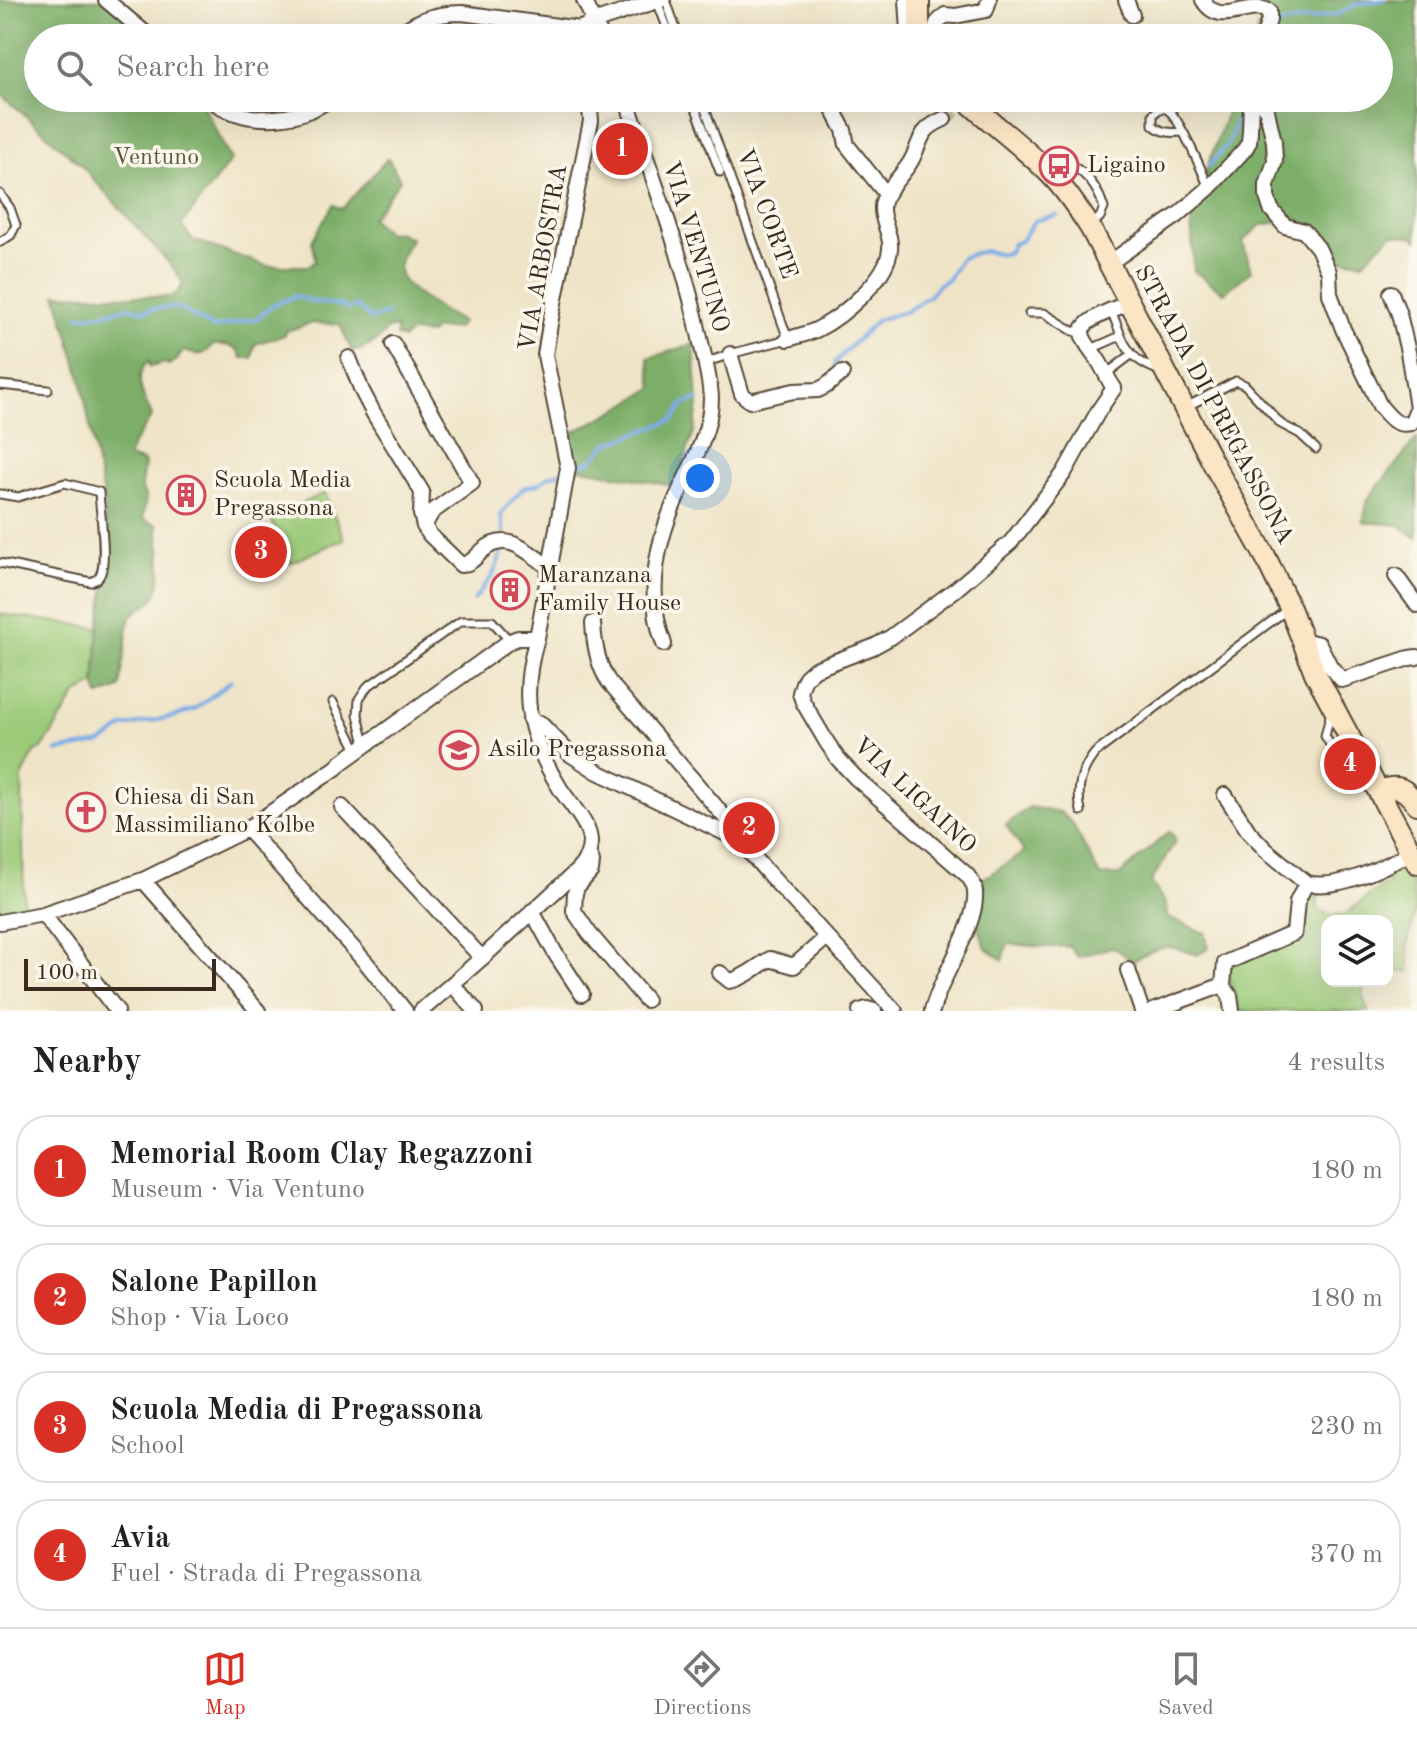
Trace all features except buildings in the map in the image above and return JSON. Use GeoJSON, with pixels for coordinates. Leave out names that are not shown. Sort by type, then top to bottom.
{"type":"FeatureCollection","features":[{"type":"Feature","properties":{"kind":"street"},"geometry":{"type":"LineString","coordinates":[[106,0],[134,24]]}},
{"type":"Feature","properties":{"kind":"street"},"geometry":{"type":"LineString","coordinates":[[584,0],[584,24]]}},
{"type":"Feature","properties":{"kind":"street"},"geometry":{"type":"LineString","coordinates":[[599,24],[658,0]]}},
{"type":"Feature","properties":{"kind":"street"},"geometry":{"type":"LineString","coordinates":[[907,0],[908,24]]}},
{"type":"Feature","properties":{"kind":"street"},"geometry":{"type":"LineString","coordinates":[[919,0],[919,24]]}},
{"type":"Feature","properties":{"kind":"street"},"geometry":{"type":"LineString","coordinates":[[1126,0],[1132,15]]}},
{"type":"Feature","properties":{"kind":"street"},"geometry":{"type":"LineString","coordinates":[[1203,0],[1214,11],[1255,2],[1262,4],[1269,11],[1267,24]]}},
{"type":"Feature","properties":{"kind":"street"},"geometry":{"type":"LineString","coordinates":[[937,24],[945,15],[955,16],[987,5]]}},
{"type":"Feature","properties":{"kind":"street"},"geometry":{"type":"LineString","coordinates":[[415,24],[447,13],[462,13],[541,24]]}},
{"type":"Feature","properties":{"kind":"street"},"geometry":{"type":"LineString","coordinates":[[231,112],[263,119],[301,112]]}},
{"type":"Feature","properties":{"kind":"street","name":"VIA ARBOSTRA"},"geometry":{"type":"LineString","coordinates":[[589,855],[586,826],[549,769],[539,747],[530,720],[527,690],[568,468],[545,355],[591,121],[590,112]]}},
{"type":"Feature","properties":{"kind":"street","name":"VIA VENTUNO"},"geometry":{"type":"LineString","coordinates":[[631,112],[692,300],[711,399],[697,458],[664,527],[657,557],[655,607],[664,644]]}},
{"type":"Feature","properties":{"kind":"street"},"geometry":{"type":"LineString","coordinates":[[834,112],[844,130],[847,145],[886,194]]}},
{"type":"Feature","properties":{"kind":"street","name":"STRADA DI PREGASSONA"},"geometry":{"type":"LineString","coordinates":[[976,112],[1036,160],[1062,188],[1090,227],[1107,262],[1120,306],[1166,373],[1265,556],[1332,708],[1414,857]]}},
{"type":"Feature","properties":{"kind":"street"},"geometry":{"type":"LineString","coordinates":[[1107,262],[1178,215],[1233,163],[1249,142],[1250,112]]}},
{"type":"Feature","properties":{"kind":"street"},"geometry":{"type":"LineString","coordinates":[[1267,112],[1275,161],[1267,185],[1271,209],[1285,226],[1304,231],[1318,248],[1329,272],[1330,294],[1343,329],[1380,406],[1386,415],[1398,423],[1407,424],[1411,423],[1417,408],[1408,352],[1391,293]]}},
{"type":"Feature","properties":{"kind":"street"},"geometry":{"type":"LineString","coordinates":[[788,339],[816,330],[842,313],[883,269],[891,248],[882,208],[886,194],[911,162],[924,133],[944,119]]}},
{"type":"Feature","properties":{"kind":"street"},"geometry":{"type":"LineString","coordinates":[[1106,374],[1082,332],[1086,324],[1120,306]]}},
{"type":"Feature","properties":{"kind":"street"},"geometry":{"type":"LineString","coordinates":[[393,344],[472,483],[432,512],[424,526]]}},
{"type":"Feature","properties":{"kind":"street"},"geometry":{"type":"LineString","coordinates":[[730,354],[742,394],[750,401],[794,391],[818,390],[842,373]]}},
{"type":"Feature","properties":{"kind":"street"},"geometry":{"type":"LineString","coordinates":[[349,358],[374,414],[422,492],[421,514],[430,535],[461,565],[469,564],[491,544],[506,541],[549,567]]}},
{"type":"Feature","properties":{"kind":"street","name":"VIA LIGAINO"},"geometry":{"type":"LineString","coordinates":[[932,1011],[972,914],[976,894],[973,884],[967,875],[838,759],[800,693],[806,677],[815,669],[891,637],[947,596],[1011,542],[1064,473],[1114,388],[1106,374]]}},
{"type":"Feature","properties":{"kind":"street"},"geometry":{"type":"LineString","coordinates":[[1396,576],[1417,605]]}},
{"type":"Feature","properties":{"kind":"street"},"geometry":{"type":"LineString","coordinates":[[593,623],[603,673],[609,682],[734,829],[739,840],[895,1011]]}},
{"type":"Feature","properties":{"kind":"street"},"geometry":{"type":"LineString","coordinates":[[0,922],[43,914],[143,880],[247,829],[510,641],[537,638]]}},
{"type":"Feature","properties":{"kind":"street","name":"STRADA DI PREGASSONA"},"geometry":{"type":"LineString","coordinates":[[1302,640],[1319,644],[1330,666],[1342,680],[1417,657]]}},
{"type":"Feature","properties":{"kind":"street"},"geometry":{"type":"LineString","coordinates":[[530,720],[540,723],[570,754],[598,772],[739,840]]}},
{"type":"Feature","properties":{"kind":"street"},"geometry":{"type":"LineString","coordinates":[[1379,791],[1401,788],[1417,804]]}},
{"type":"Feature","properties":{"kind":"street"},"geometry":{"type":"LineString","coordinates":[[1225,795],[1249,832],[1306,883],[1313,885],[1346,880],[1414,857]]}},
{"type":"Feature","properties":{"kind":"street"},"geometry":{"type":"LineString","coordinates":[[342,807],[482,958]]}},
{"type":"Feature","properties":{"kind":"street"},"geometry":{"type":"LineString","coordinates":[[247,829],[405,1011]]}},
{"type":"Feature","properties":{"kind":"street"},"geometry":{"type":"LineString","coordinates":[[426,1009],[578,870],[589,855]]}},
{"type":"Feature","properties":{"kind":"street"},"geometry":{"type":"LineString","coordinates":[[589,855],[591,871],[577,887],[574,911],[646,1000]]}},
{"type":"Feature","properties":{"kind":"street"},"geometry":{"type":"LineString","coordinates":[[143,880],[258,1011]]}},
{"type":"Feature","properties":{"kind":"street"},"geometry":{"type":"LineString","coordinates":[[1232,1011],[1230,996],[1223,985],[1225,963],[1294,933],[1297,902],[1306,883]]}},
{"type":"Feature","properties":{"kind":"street"},"geometry":{"type":"LineString","coordinates":[[532,911],[582,994]]}},
{"type":"Feature","properties":{"kind":"street"},"geometry":{"type":"LineString","coordinates":[[43,914],[117,1011]]}},
{"type":"Feature","properties":{"kind":"street"},"geometry":{"type":"LineString","coordinates":[[720,973],[730,981],[736,980],[770,959],[794,966],[826,938]]}},
{"type":"Feature","properties":{"kind":"street"},"geometry":{"type":"LineString","coordinates":[[1128,970],[1142,1011]]}},
{"type":"Feature","properties":{"kind":"street"},"geometry":{"type":"LineString","coordinates":[[452,984],[476,1011]]}},
{"type":"Feature","properties":{"kind":"street"},"geometry":{"type":"LineString","coordinates":[[1153,1011],[1223,985]]}},
{"type":"Feature","properties":{"kind":"street"},"geometry":{"type":"LineString","coordinates":[[860,1011],[874,1011]]}},
{"type":"Feature","properties":{"kind":"lane"},"geometry":{"type":"LineString","coordinates":[[658,0],[666,24]]}},
{"type":"Feature","properties":{"kind":"lane"},"geometry":{"type":"LineString","coordinates":[[666,0],[674,24]]}},
{"type":"Feature","properties":{"kind":"lane","name":"VIA CORTE"},"geometry":{"type":"LineString","coordinates":[[697,112],[720,172]]}},
{"type":"Feature","properties":{"kind":"lane","name":"VIA CORTE"},"geometry":{"type":"LineString","coordinates":[[706,112],[788,339]]}},
{"type":"Feature","properties":{"kind":"lane"},"geometry":{"type":"LineString","coordinates":[[1182,132],[1209,188]]}},
{"type":"Feature","properties":{"kind":"lane"},"geometry":{"type":"LineString","coordinates":[[0,194],[10,208],[16,225],[11,235],[0,242]]}},
{"type":"Feature","properties":{"kind":"lane"},"geometry":{"type":"LineString","coordinates":[[1120,306],[1122,338],[1131,355],[1142,364],[1166,373]]}},
{"type":"Feature","properties":{"kind":"lane"},"geometry":{"type":"LineString","coordinates":[[1029,313],[1044,313],[1073,331],[1082,332]]}},
{"type":"Feature","properties":{"kind":"lane"},"geometry":{"type":"LineString","coordinates":[[1091,349],[1122,338]]}},
{"type":"Feature","properties":{"kind":"lane"},"geometry":{"type":"LineString","coordinates":[[705,363],[788,339]]}},
{"type":"Feature","properties":{"kind":"lane"},"geometry":{"type":"LineString","coordinates":[[1106,374],[1131,355]]}},
{"type":"Feature","properties":{"kind":"lane"},"geometry":{"type":"LineString","coordinates":[[1184,408],[1236,381],[1245,385],[1281,424],[1300,434],[1316,449]]}},
{"type":"Feature","properties":{"kind":"lane"},"geometry":{"type":"LineString","coordinates":[[0,385],[48,390]]}},
{"type":"Feature","properties":{"kind":"lane"},"geometry":{"type":"LineString","coordinates":[[0,494],[18,497],[65,483],[99,492],[103,554],[100,574],[91,582],[0,563]]}},
{"type":"Feature","properties":{"kind":"lane"},"geometry":{"type":"LineString","coordinates":[[1081,811],[1077,794],[1081,777],[1095,753],[1290,608]]}},
{"type":"Feature","properties":{"kind":"lane"},"geometry":{"type":"LineString","coordinates":[[362,748],[359,699],[367,687],[461,621],[492,621],[510,641]]}},
{"type":"Feature","properties":{"kind":"lane"},"geometry":{"type":"LineString","coordinates":[[333,702],[362,748]]}},
{"type":"Feature","properties":{"kind":"green space","name":"Ventuno"},"geometry":{"type":"Polygon","coordinates":[[[0,0],[106,0],[134,24],[24,24],[24,112],[206,112],[231,160],[181,226],[193,240],[267,266],[308,266],[315,261],[312,241],[333,205],[342,209],[388,158],[400,180],[371,219],[388,233],[398,232],[411,239],[401,256],[400,275],[410,288],[428,302],[462,322],[458,328],[434,329],[430,334],[411,332],[403,339],[396,336],[396,327],[387,329],[372,344],[352,352],[340,324],[311,323],[255,344],[252,358],[242,358],[238,350],[227,345],[213,345],[200,354],[183,351],[169,365],[164,363],[150,367],[149,361],[140,380],[152,416],[128,457],[144,462],[141,488],[146,498],[143,517],[157,525],[160,582],[154,598],[129,619],[120,688],[99,696],[95,684],[99,628],[108,570],[104,501],[80,374],[56,294],[170,297],[183,284],[175,270],[81,165],[0,93],[0,0]]]}},
{"type":"Feature","properties":{"kind":"green space"},"geometry":{"type":"Polygon","coordinates":[[[1268,0],[1417,0],[1417,241],[1415,237],[1392,234],[1363,262],[1333,258],[1299,219],[1261,225],[1243,241],[1251,271],[1224,293],[1194,271],[1191,218],[1227,112],[1393,112],[1393,24],[1259,24],[1268,0]]]}},
{"type":"Feature","properties":{"kind":"green space"},"geometry":{"type":"Polygon","coordinates":[[[694,344],[698,404],[694,433],[674,486],[573,467],[570,434],[653,388],[648,358],[694,344]]]}},
{"type":"Feature","properties":{"kind":"green space"},"geometry":{"type":"Polygon","coordinates":[[[1417,438],[1417,538],[1399,525],[1363,522],[1368,499],[1417,438]]]}},
{"type":"Feature","properties":{"kind":"green space"},"geometry":{"type":"Polygon","coordinates":[[[325,493],[344,539],[290,563],[270,517],[325,493]]]}},
{"type":"Feature","properties":{"kind":"green space"},"geometry":{"type":"Polygon","coordinates":[[[0,614],[99,628],[95,684],[76,695],[42,749],[35,751],[22,777],[24,911],[0,917],[0,614]]]}},
{"type":"Feature","properties":{"kind":"green space"},"geometry":{"type":"Polygon","coordinates":[[[1029,807],[1060,812],[1072,823],[1100,876],[1120,875],[1170,831],[1176,840],[1151,882],[1166,904],[1167,917],[1205,933],[1208,947],[1198,955],[1165,948],[1133,961],[1112,947],[1078,957],[1069,946],[1008,944],[1003,960],[986,948],[976,920],[983,879],[1024,852],[1006,825],[1029,807]]]}},
{"type":"Feature","properties":{"kind":"green space"},"geometry":{"type":"Polygon","coordinates":[[[1404,862],[1413,889],[1415,912],[1408,943],[1409,972],[1393,971],[1393,915],[1345,915],[1389,883],[1385,872],[1404,862]]]}},
{"type":"Feature","properties":{"kind":"green space"},"geometry":{"type":"Polygon","coordinates":[[[1306,888],[1317,890],[1318,909],[1324,913],[1345,915],[1321,915],[1321,987],[1363,987],[1369,1011],[1240,1011],[1226,966],[1295,935],[1306,888]]]}},
{"type":"Feature","properties":{"kind":"waterway"},"geometry":{"type":"LineString","coordinates":[[1283,24],[1338,14],[1356,4],[1384,0]]}},
{"type":"Feature","properties":{"kind":"waterway"},"geometry":{"type":"LineString","coordinates":[[1209,166],[1229,142],[1240,112]]}},
{"type":"Feature","properties":{"kind":"waterway"},"geometry":{"type":"LineString","coordinates":[[834,373],[836,361],[877,320],[907,311],[930,295],[948,279],[961,258],[986,251],[1009,252],[1013,244],[1021,241],[1034,221],[1057,215]]}},
{"type":"Feature","properties":{"kind":"waterway"},"geometry":{"type":"LineString","coordinates":[[78,316],[129,307],[144,311],[177,307],[214,328],[258,318],[271,306],[295,296],[349,309],[356,306],[371,319],[387,314]]}},
{"type":"Feature","properties":{"kind":"waterway"},"geometry":{"type":"LineString","coordinates":[[578,465],[592,460],[607,444],[673,420],[684,404],[698,399]]}},
{"type":"Feature","properties":{"kind":"waterway"},"geometry":{"type":"LineString","coordinates":[[504,533],[501,514],[523,488],[563,472]]}},
{"type":"Feature","properties":{"kind":"waterway"},"geometry":{"type":"LineString","coordinates":[[474,600],[493,575],[503,550]]}},
{"type":"Feature","properties":{"kind":"waterway"},"geometry":{"type":"LineString","coordinates":[[57,751],[101,743],[124,727],[195,709],[231,681]]}},
{"type":"Feature","properties":{"kind":"tunnel"},"geometry":{"type":"LineString","coordinates":[[944,119],[953,112]]}},
{"type":"Feature","properties":{"kind":"place","name":"Memorial Room Clay Regazzoni"},"geometry":{"type":"Point","coordinates":[622,149]}},
{"type":"Feature","properties":{"kind":"place","name":"Ligaino"},"geometry":{"type":"Point","coordinates":[1059,166]}},
{"type":"Feature","properties":{"kind":"place","name":"Scuola Media Pregassona"},"geometry":{"type":"Point","coordinates":[186,495]}},
{"type":"Feature","properties":{"kind":"place","name":"Scuola Media di Pregassona"},"geometry":{"type":"Point","coordinates":[261,552]}},
{"type":"Feature","properties":{"kind":"place","name":"Maranzana Family House"},"geometry":{"type":"Point","coordinates":[510,590]}},
{"type":"Feature","properties":{"kind":"place","name":"Asilo Pregassona"},"geometry":{"type":"Point","coordinates":[459,750]}},
{"type":"Feature","properties":{"kind":"place","name":"Avia"},"geometry":{"type":"Point","coordinates":[1350,764]}},
{"type":"Feature","properties":{"kind":"place","name":"Chiesa di San Massimiliano Kolbe"},"geometry":{"type":"Point","coordinates":[86,812]}},
{"type":"Feature","properties":{"kind":"place","name":"Salone Papillon"},"geometry":{"type":"Point","coordinates":[749,828]}}]}
